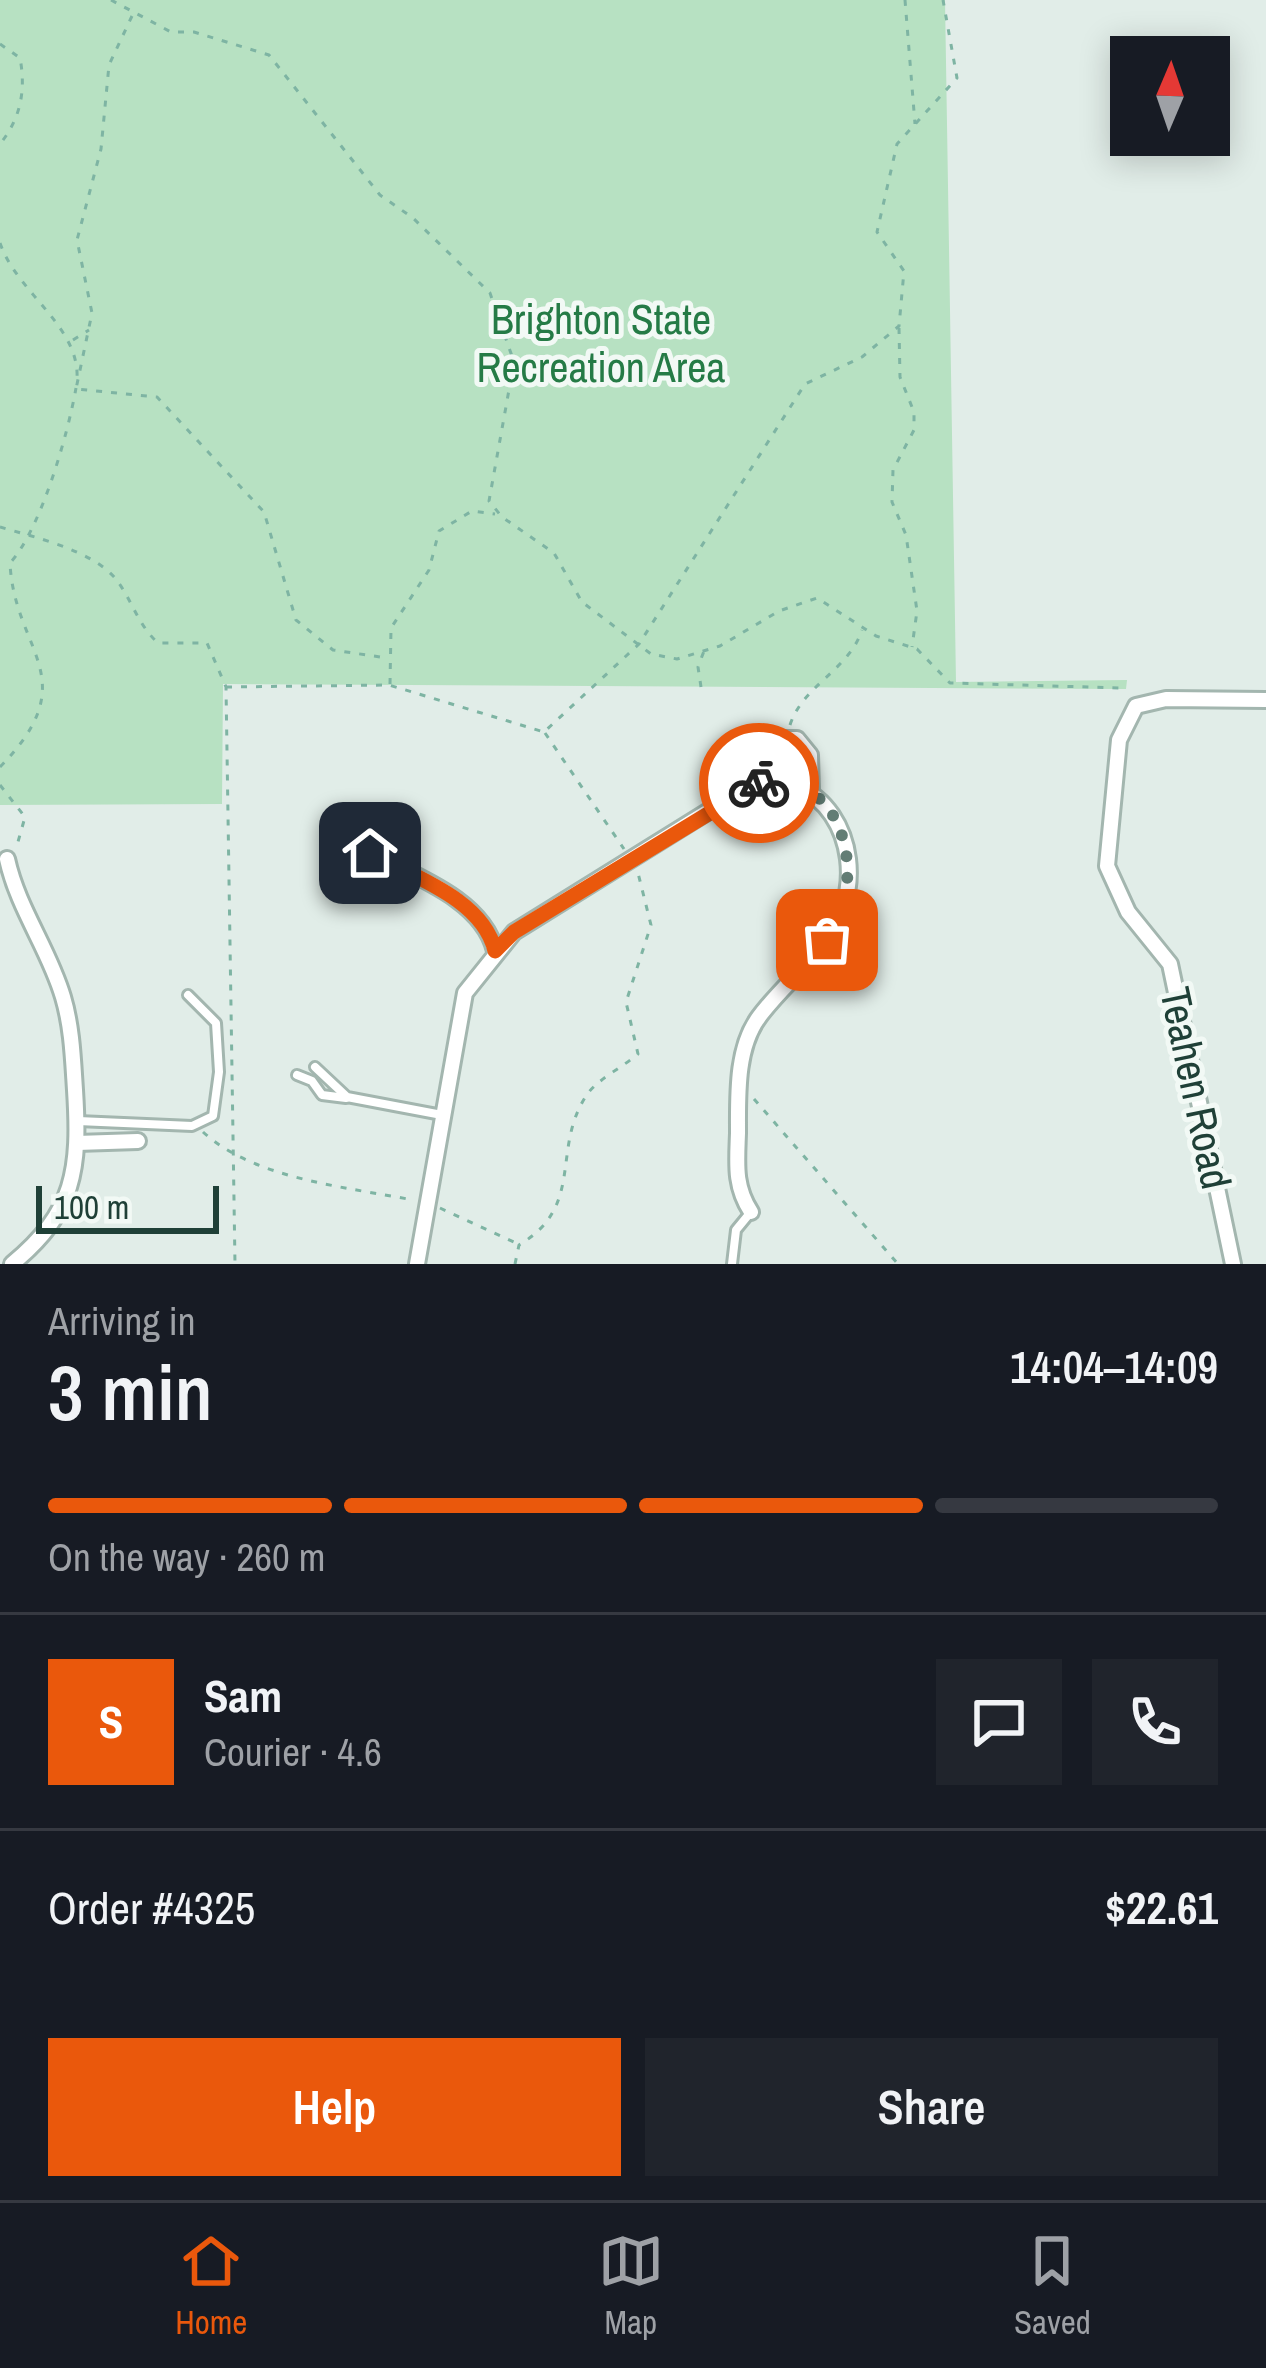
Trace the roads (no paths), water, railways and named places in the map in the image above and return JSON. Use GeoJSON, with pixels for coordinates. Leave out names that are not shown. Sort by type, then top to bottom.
{"type":"FeatureCollection","features":[{"type":"Feature","properties":{"kind":"street","name":"Teahen Road"},"geometry":{"type":"LineString","coordinates":[[1233,1264],[1170,964],[1128,912],[1107,866],[1110,805],[1119,740],[1136,706],[1166,699],[1266,700]]}},
{"type":"Feature","properties":{"kind":"street"},"geometry":{"type":"LineString","coordinates":[[765,782],[769,748],[787,738],[807,749],[811,790]]}},
{"type":"Feature","properties":{"kind":"street"},"geometry":{"type":"LineString","coordinates":[[416,1264],[465,993],[495,951],[514,932],[765,782],[811,790],[827,805],[847,846],[848,890],[835,929],[757,1019],[738,1085],[737,1190],[751,1212]]}},
{"type":"Feature","properties":{"kind":"street"},"geometry":{"type":"LineString","coordinates":[[370,853],[461,904],[484,926],[495,951]]}},
{"type":"Feature","properties":{"kind":"street"},"geometry":{"type":"LineString","coordinates":[[7,859],[15,893],[63,996],[77,1121],[75,1175],[59,1214],[41,1240],[12,1264]]}},
{"type":"Feature","properties":{"kind":"street"},"geometry":{"type":"LineString","coordinates":[[77,1143],[138,1142]]}},
{"type":"Feature","properties":{"kind":"lane"},"geometry":{"type":"LineString","coordinates":[[77,1121],[196,1126],[213,1116],[219,1046],[216,1023],[188,995]]}},
{"type":"Feature","properties":{"kind":"lane"},"geometry":{"type":"LineString","coordinates":[[315,1067],[347,1097]]}},
{"type":"Feature","properties":{"kind":"lane"},"geometry":{"type":"LineString","coordinates":[[297,1075],[312,1081],[322,1094],[442,1115]]}},
{"type":"Feature","properties":{"kind":"lane"},"geometry":{"type":"LineString","coordinates":[[732,1264],[736,1230],[751,1212]]}},
{"type":"Feature","properties":{"kind":"park label","name":"Brighton State Recreation Area"},"geometry":{"type":"Point","coordinates":[601,343]}}]}
